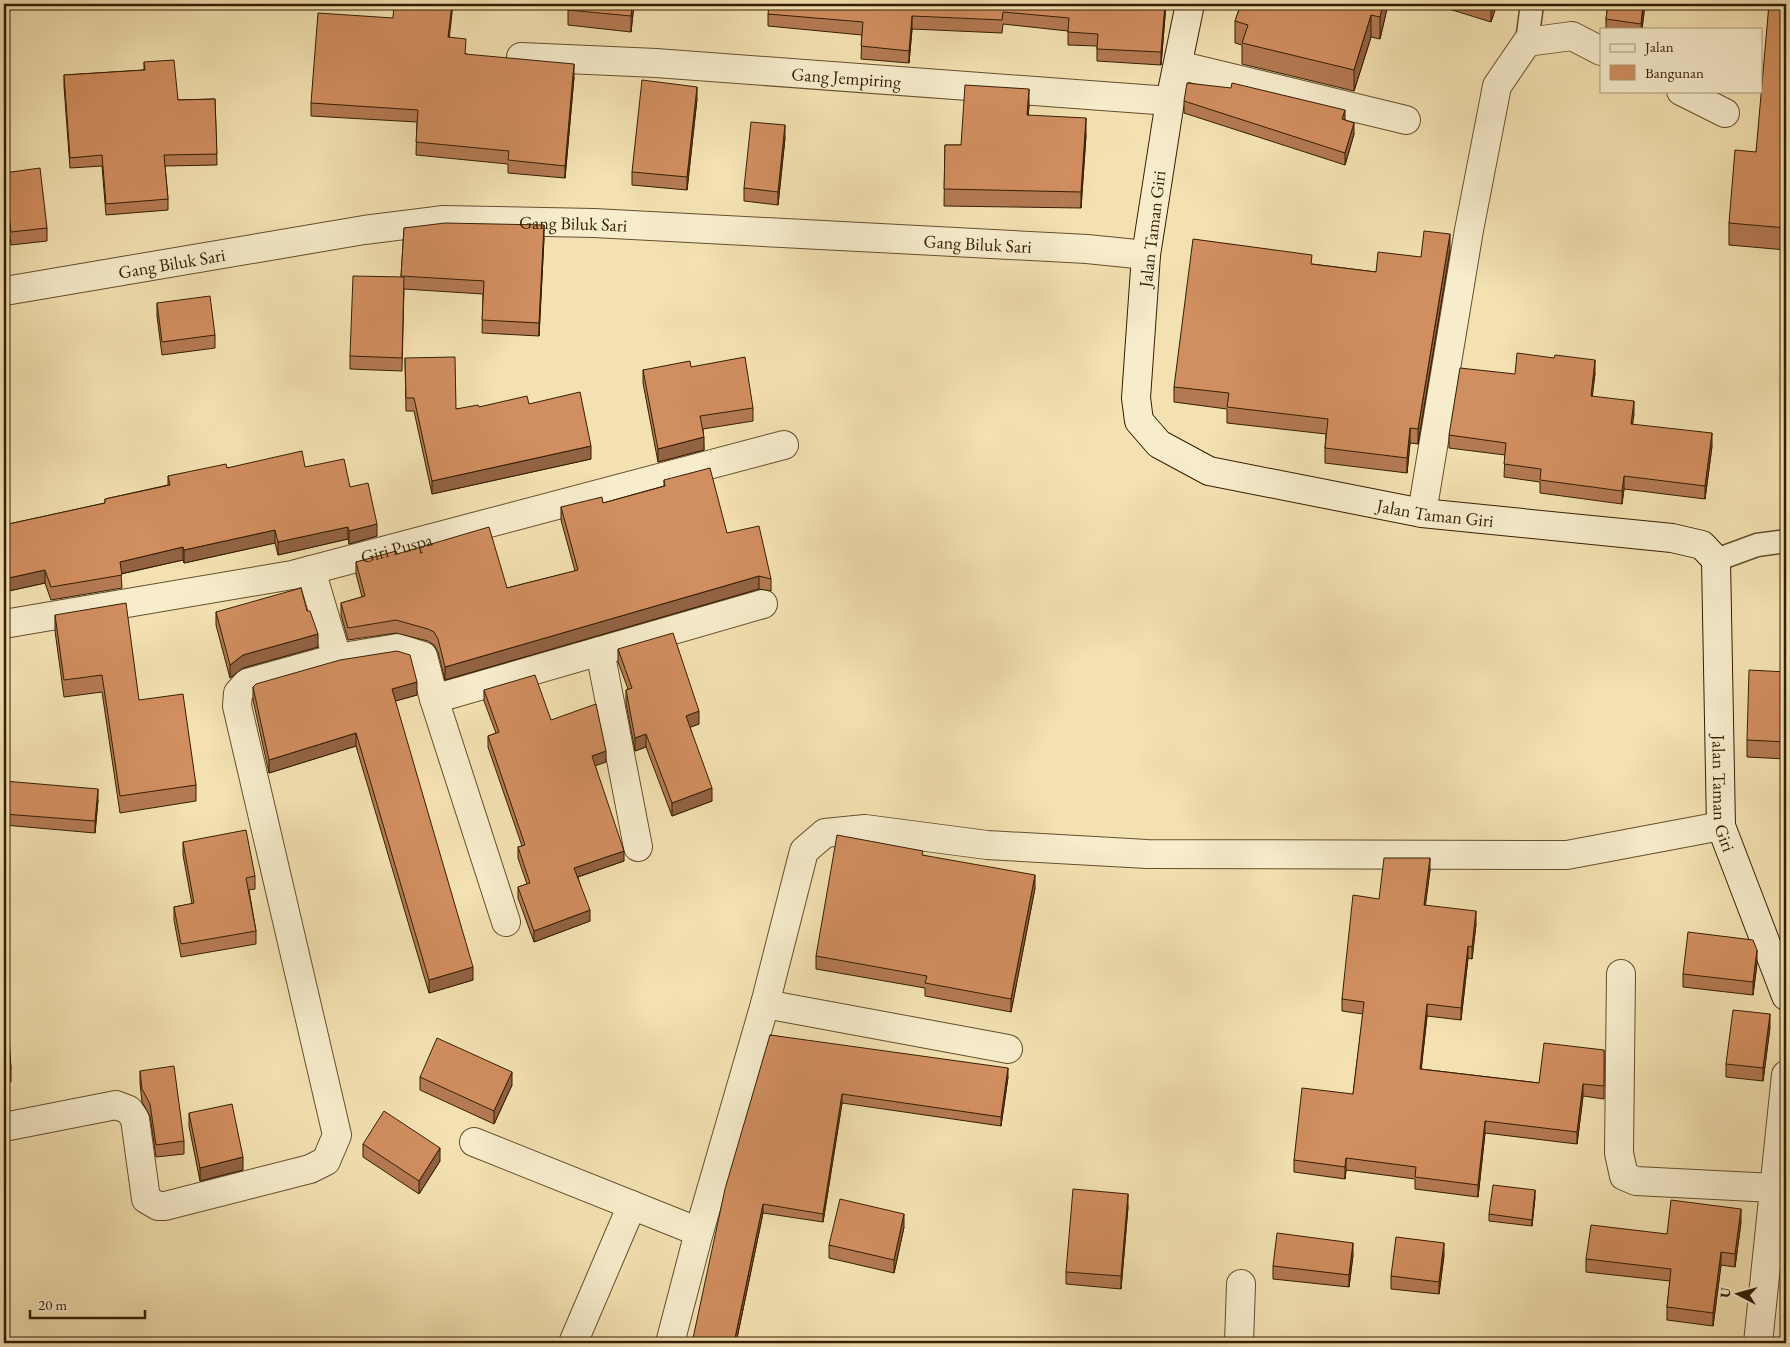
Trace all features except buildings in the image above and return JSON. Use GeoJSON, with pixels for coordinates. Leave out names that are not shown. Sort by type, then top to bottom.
{"type":"FeatureCollection","features":[{"type":"Feature","properties":{"kind":"street","name":"Jalan Taman Giri"},"geometry":{"type":"LineString","coordinates":[[1190,4],[1170,101],[1146,255],[1136,398],[1139,421],[1158,444],[1210,471],[1422,513],[1672,538],[1702,545],[1716,560],[1721,826],[1786,996]]}},
{"type":"Feature","properties":{"kind":"street"},"geometry":{"type":"LineString","coordinates":[[1422,513],[1469,230],[1497,86],[1527,42],[1572,36],[1600,50]]}},
{"type":"Feature","properties":{"kind":"street","name":"Gang Jempiring"},"geometry":{"type":"LineString","coordinates":[[521,57],[676,64],[1170,101]]}},
{"type":"Feature","properties":{"kind":"street"},"geometry":{"type":"LineString","coordinates":[[1178,65],[1406,120]]}},
{"type":"Feature","properties":{"kind":"street"},"geometry":{"type":"LineString","coordinates":[[1684,92],[1725,113]]}},
{"type":"Feature","properties":{"kind":"street","name":"Gang Biluk Sari"},"geometry":{"type":"LineString","coordinates":[[4,291],[364,230],[444,220],[594,223],[1087,249],[1146,255]]}},
{"type":"Feature","properties":{"kind":"street","name":"Giri Puspa"},"geometry":{"type":"LineString","coordinates":[[4,624],[311,570],[784,445]]}},
{"type":"Feature","properties":{"kind":"street"},"geometry":{"type":"LineString","coordinates":[[311,570],[337,658]]}},
{"type":"Feature","properties":{"kind":"street"},"geometry":{"type":"LineString","coordinates":[[434,699],[763,604]]}},
{"type":"Feature","properties":{"kind":"street"},"geometry":{"type":"LineString","coordinates":[[4,1127],[116,1105],[129,1110],[135,1119],[146,1198],[158,1206],[165,1206],[310,1169],[326,1161],[337,1135],[237,706],[238,693],[247,683],[337,658],[398,648],[423,656],[434,699],[506,922]]}},
{"type":"Feature","properties":{"kind":"street"},"geometry":{"type":"LineString","coordinates":[[600,651],[638,847]]}},
{"type":"Feature","properties":{"kind":"street"},"geometry":{"type":"LineString","coordinates":[[670,1343],[698,1232],[765,1004],[804,851],[825,833],[865,830],[987,845],[1148,854],[1567,855],[1721,826]]}},
{"type":"Feature","properties":{"kind":"street"},"geometry":{"type":"LineString","coordinates":[[1621,974],[1619,1153],[1624,1176],[1636,1181],[1774,1188]]}},
{"type":"Feature","properties":{"kind":"street"},"geometry":{"type":"LineString","coordinates":[[765,1004],[1008,1049]]}},
{"type":"Feature","properties":{"kind":"street"},"geometry":{"type":"LineString","coordinates":[[1758,1343],[1786,1075]]}},
{"type":"Feature","properties":{"kind":"street"},"geometry":{"type":"LineString","coordinates":[[474,1142],[698,1232]]}},
{"type":"Feature","properties":{"kind":"street"},"geometry":{"type":"LineString","coordinates":[[573,1343],[632,1205]]}},
{"type":"Feature","properties":{"kind":"street"},"geometry":{"type":"LineString","coordinates":[[1239,1343],[1241,1284]]}},
{"type":"Feature","properties":{"kind":"lane"},"geometry":{"type":"LineString","coordinates":[[1527,42],[1532,4]]}},
{"type":"Feature","properties":{"kind":"lane"},"geometry":{"type":"LineString","coordinates":[[1716,560],[1757,545],[1786,541]]}}]}
